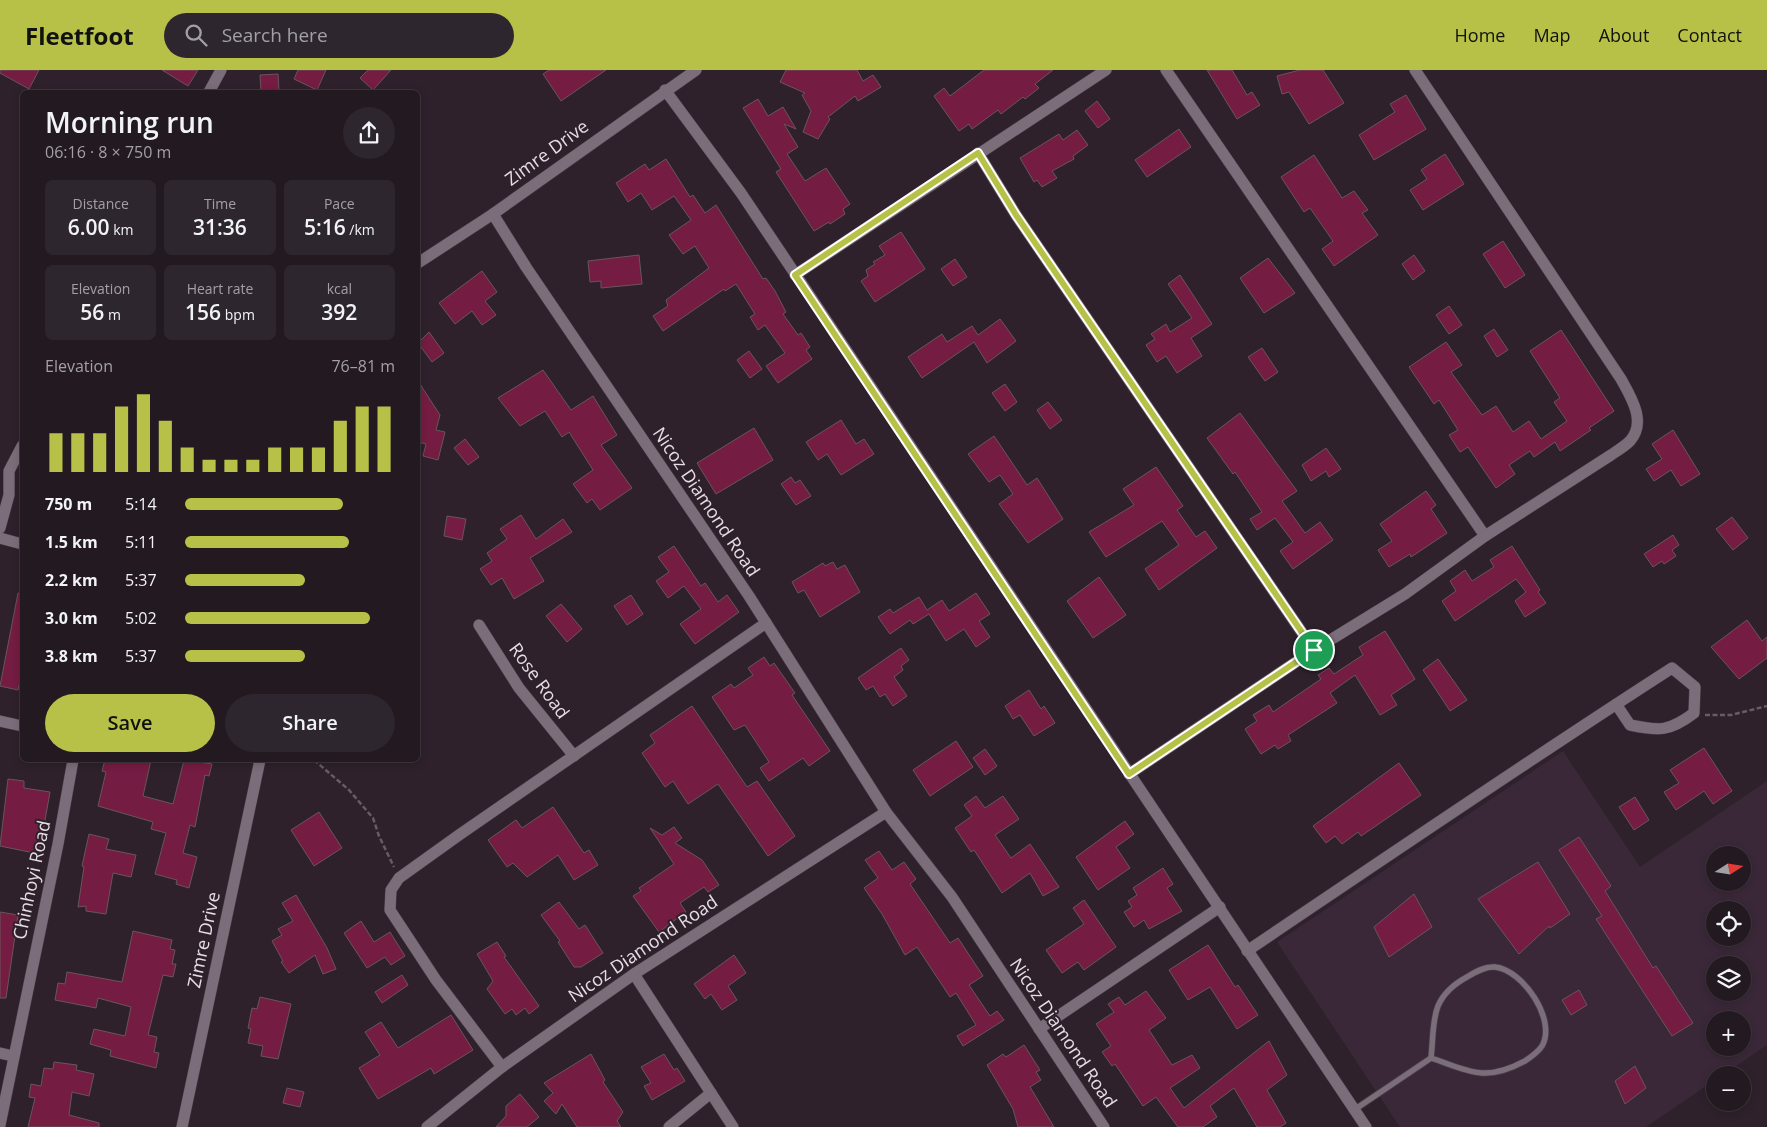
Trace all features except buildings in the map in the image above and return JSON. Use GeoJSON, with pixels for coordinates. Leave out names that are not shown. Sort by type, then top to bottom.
{"type":"FeatureCollection","features":[{"type":"Feature","properties":{"kind":"street"},"geometry":{"type":"LineString","coordinates":[[210,90],[221,70]]}},
{"type":"Feature","properties":{"kind":"street","name":"Zimre Drive"},"geometry":{"type":"LineString","coordinates":[[420,262],[493,214],[665,90],[696,70]]}},
{"type":"Feature","properties":{"kind":"street"},"geometry":{"type":"LineString","coordinates":[[795,275],[1106,70]]}},
{"type":"Feature","properties":{"kind":"street"},"geometry":{"type":"LineString","coordinates":[[1166,70],[1485,536]]}},
{"type":"Feature","properties":{"kind":"street"},"geometry":{"type":"LineString","coordinates":[[1129,774],[1314,650],[1405,594],[1485,536],[1630,441],[1638,422],[1634,403],[1622,378],[1415,70]]}},
{"type":"Feature","properties":{"kind":"street"},"geometry":{"type":"LineString","coordinates":[[665,90],[741,193],[1366,1127]]}},
{"type":"Feature","properties":{"kind":"street"},"geometry":{"type":"LineString","coordinates":[[978,153],[1022,223],[1314,650]]}},
{"type":"Feature","properties":{"kind":"street","name":"Nicoz Diamond Road"},"geometry":{"type":"LineString","coordinates":[[493,214],[531,275],[766,623],[886,812],[952,897],[1104,1127]]}},
{"type":"Feature","properties":{"kind":"street"},"geometry":{"type":"LineString","coordinates":[[0,528],[10,495],[5,469],[20,449]]}},
{"type":"Feature","properties":{"kind":"street"},"geometry":{"type":"LineString","coordinates":[[0,538],[20,543]]}},
{"type":"Feature","properties":{"kind":"street"},"geometry":{"type":"LineString","coordinates":[[502,1067],[436,980],[390,910],[391,890],[400,878],[766,623]]}},
{"type":"Feature","properties":{"kind":"street","name":"Rose Road"},"geometry":{"type":"LineString","coordinates":[[479,625],[519,688],[574,756]]}},
{"type":"Feature","properties":{"kind":"street"},"geometry":{"type":"LineString","coordinates":[[1247,950],[1616,704],[1672,668],[1695,687],[1694,713],[1680,724],[1657,731],[1630,725],[1616,704]]}},
{"type":"Feature","properties":{"kind":"street"},"geometry":{"type":"LineString","coordinates":[[0,721],[20,726]]}},
{"type":"Feature","properties":{"kind":"street","name":"Chinhoyi Road"},"geometry":{"type":"LineString","coordinates":[[0,1124],[58,844],[73,762]]}},
{"type":"Feature","properties":{"kind":"street","name":"Zimre Drive"},"geometry":{"type":"LineString","coordinates":[[182,1127],[260,762]]}},
{"type":"Feature","properties":{"kind":"street","name":"Nicoz Diamond Road"},"geometry":{"type":"LineString","coordinates":[[427,1127],[502,1067],[634,974],[886,812]]}},
{"type":"Feature","properties":{"kind":"street"},"geometry":{"type":"LineString","coordinates":[[1039,1029],[1220,907]]}},
{"type":"Feature","properties":{"kind":"street"},"geometry":{"type":"LineString","coordinates":[[634,974],[674,1032],[733,1127]]}},
{"type":"Feature","properties":{"kind":"street"},"geometry":{"type":"LineString","coordinates":[[0,1052],[13,1056]]}},
{"type":"Feature","properties":{"kind":"street"},"geometry":{"type":"LineString","coordinates":[[669,1127],[711,1093]]}},
{"type":"Feature","properties":{"kind":"lane"},"geometry":{"type":"LineString","coordinates":[[1354,1110],[1431,1058],[1437,1008],[1444,994],[1456,982],[1480,970],[1494,967],[1510,971],[1524,981],[1537,1002],[1546,1028],[1542,1045],[1532,1056],[1510,1070],[1482,1073],[1431,1058]]}},
{"type":"Feature","properties":{"kind":"path"},"geometry":{"type":"LineString","coordinates":[[1694,713],[1731,715],[1767,706]]}},
{"type":"Feature","properties":{"kind":"path"},"geometry":{"type":"LineString","coordinates":[[316,762],[348,790],[373,818],[379,836],[400,878]]}},
{"type":"Feature","properties":{"kind":"shaded area"},"geometry":{"type":"Polygon","coordinates":[[[1563,751],[1640,867],[1767,781],[1767,1045],[1751,1056],[1751,1011],[1706,1011],[1706,1056],[1751,1056],[1736,1066],[1706,1066],[1706,1086],[1646,1127],[1400,1127],[1277,942],[1563,751]]]}},
{"type":"Feature","properties":{"kind":"route"},"geometry":{"type":"LineString","coordinates":[[978,153],[1016,215],[1314,650],[1129,774],[795,275],[978,153]]}}]}
